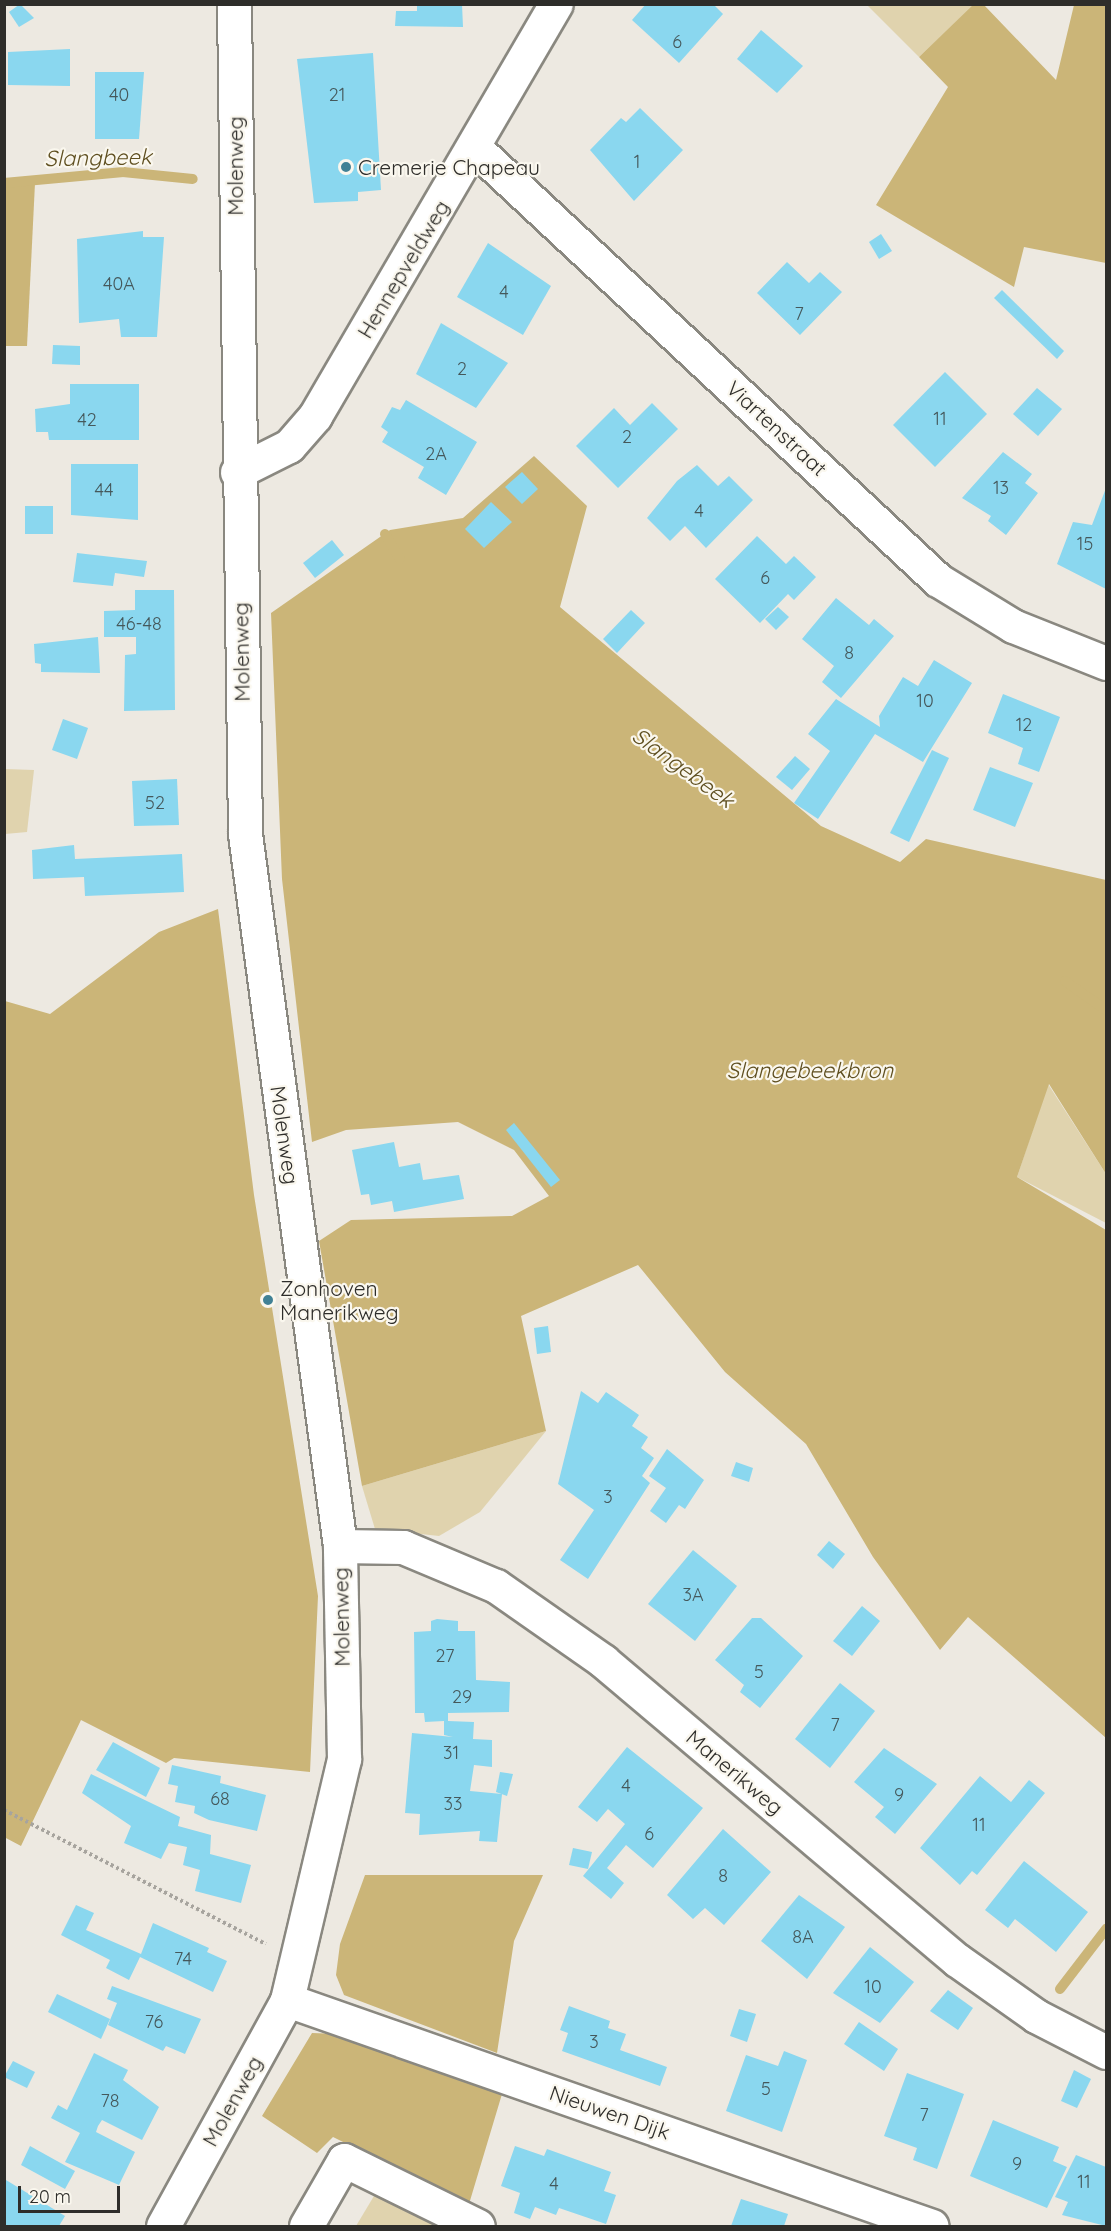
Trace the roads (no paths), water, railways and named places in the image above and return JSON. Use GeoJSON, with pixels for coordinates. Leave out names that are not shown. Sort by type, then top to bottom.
{"type":"FeatureCollection","features":[{"type":"Feature","properties":{"kind":"street","name":"Molenweg"},"geometry":{"type":"LineString","coordinates":[[163,2226],[287,2000],[344,1759],[340,1546],[245,834],[237,472],[234,4]]}},
{"type":"Feature","properties":{"kind":"street","name":"Hennepveldweg"},"geometry":{"type":"LineString","coordinates":[[237,472],[289,446],[315,416],[476,148],[556,4]]}},
{"type":"Feature","properties":{"kind":"street","name":"Viartenstraat"},"geometry":{"type":"LineString","coordinates":[[476,148],[938,580],[1013,626],[1107,663]]}},
{"type":"Feature","properties":{"kind":"street","name":"Manerikweg"},"geometry":{"type":"LineString","coordinates":[[340,1546],[403,1547],[496,1586],[603,1661],[957,1960],[1036,2016],[1107,2052]]}},
{"type":"Feature","properties":{"kind":"street","name":"Nieuwen Dijk"},"geometry":{"type":"LineString","coordinates":[[287,2000],[932,2226]]}},
{"type":"Feature","properties":{"kind":"street"},"geometry":{"type":"LineString","coordinates":[[306,2226],[344,2160],[478,2226]]}},
{"type":"Feature","properties":{"kind":"waterway","name":"Slangbeek"},"geometry":{"type":"LineString","coordinates":[[4,183],[123,172],[193,179]]}},
{"type":"Feature","properties":{"kind":"waterway","name":"Slangebeek"},"geometry":{"type":"LineString","coordinates":[[385,534],[400,559]]}},
{"type":"Feature","properties":{"kind":"waterway","name":"Slangebeek"},"geometry":{"type":"LineString","coordinates":[[1065,981],[1106,1010]]}},
{"type":"Feature","properties":{"kind":"waterway","name":"Slangebeek"},"geometry":{"type":"LineString","coordinates":[[1060,1989],[1106,1929]]}},
{"type":"Feature","properties":{"kind":"place","name":"Cremerie Chapeau"},"geometry":{"type":"Point","coordinates":[346,167]}},
{"type":"Feature","properties":{"kind":"place","name":"Zonhoven Manerikweg"},"geometry":{"type":"Point","coordinates":[268,1300]}},
{"type":"Feature","properties":{"kind":"water label","name":"Slangebeekbron"},"geometry":{"type":"Point","coordinates":[810,1071]}}]}
